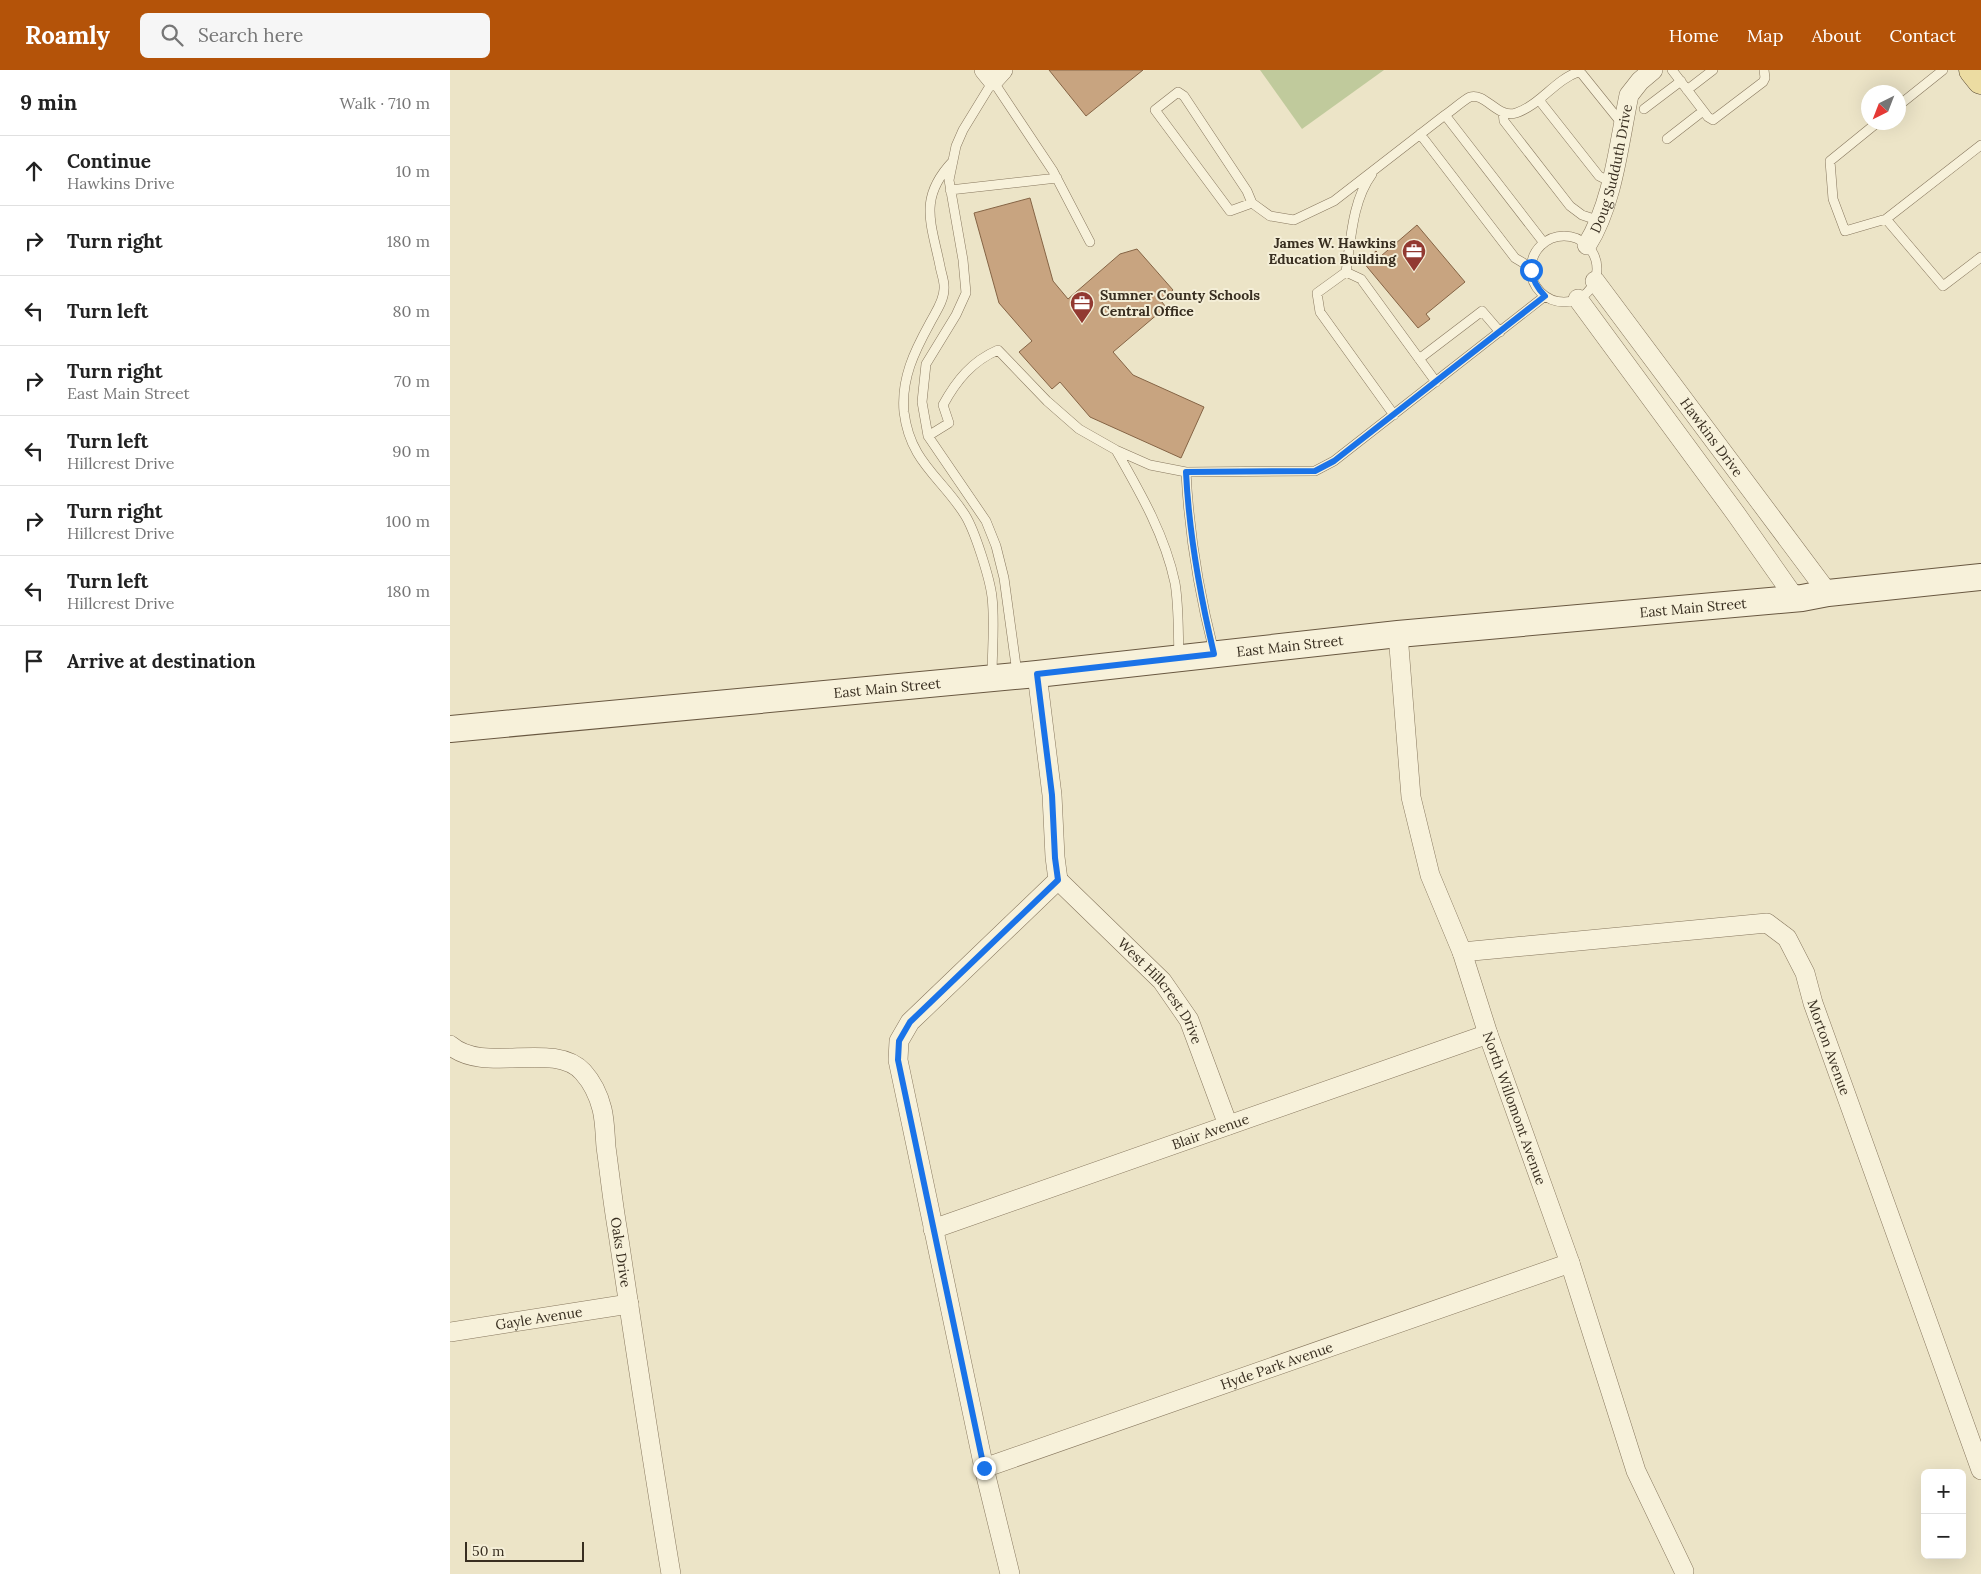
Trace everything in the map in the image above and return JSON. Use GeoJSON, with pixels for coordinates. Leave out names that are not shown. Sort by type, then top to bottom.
{"type":"FeatureCollection","features":[{"type":"Feature","properties":{"kind":"main road"},"geometry":{"type":"LineString","coordinates":[[1973,70],[1981,80]]}},
{"type":"Feature","properties":{"kind":"street","name":"Doug Sudduth Drive"},"geometry":{"type":"LineString","coordinates":[[1587,245],[1600,221],[1607,202],[1629,95],[1640,81],[1653,70]]}},
{"type":"Feature","properties":{"kind":"street","name":"Hawkins Drive"},"geometry":{"type":"LineString","coordinates":[[1595,281],[1828,593]]}},
{"type":"Feature","properties":{"kind":"street","name":"Hawkins Drive"},"geometry":{"type":"LineString","coordinates":[[1578,299],[1795,598]]}},
{"type":"Feature","properties":{"kind":"street","name":"East Main Street"},"geometry":{"type":"LineString","coordinates":[[450,730],[1027,675],[1398,634],[1795,598],[1981,577]]}},
{"type":"Feature","properties":{"kind":"street","name":"North Willomont Avenue"},"geometry":{"type":"LineString","coordinates":[[1398,634],[1410,797],[1430,875],[1462,952],[1488,1034],[1570,1263],[1636,1470],[1686,1573]]}},
{"type":"Feature","properties":{"kind":"street"},"geometry":{"type":"LineString","coordinates":[[1010,1574],[984,1468],[898,1060],[899,1041],[910,1022],[1058,880],[1052,795],[1027,675]]}},
{"type":"Feature","properties":{"kind":"street","name":"West Hillcrest Drive"},"geometry":{"type":"LineString","coordinates":[[1058,880],[1162,981],[1189,1020],[1228,1124]]}},
{"type":"Feature","properties":{"kind":"street","name":"Morton Avenue"},"geometry":{"type":"LineString","coordinates":[[1462,952],[1767,923],[1787,938],[1805,973],[1820,1022],[1981,1470]]}},
{"type":"Feature","properties":{"kind":"street","name":"Blair Avenue"},"geometry":{"type":"LineString","coordinates":[[933,1229],[1488,1034]]}},
{"type":"Feature","properties":{"kind":"street","name":"Oaks Drive"},"geometry":{"type":"LineString","coordinates":[[450,1045],[458,1052],[485,1057],[508,1059],[546,1057],[569,1063],[582,1071],[593,1086],[602,1109],[629,1304],[671,1574]]}},
{"type":"Feature","properties":{"kind":"street","name":"Hyde Park Avenue"},"geometry":{"type":"LineString","coordinates":[[984,1468],[1570,1263]]}},
{"type":"Feature","properties":{"kind":"street","name":"Gayle Avenue"},"geometry":{"type":"LineString","coordinates":[[450,1332],[629,1304]]}},
{"type":"Feature","properties":{"kind":"lane"},"geometry":{"type":"LineString","coordinates":[[1672,70],[1703,111],[1713,120],[1762,82],[1765,78],[1764,70]]}},
{"type":"Feature","properties":{"kind":"lane"},"geometry":{"type":"LineString","coordinates":[[1687,90],[1713,70]]}},
{"type":"Feature","properties":{"kind":"lane"},"geometry":{"type":"LineString","coordinates":[[1906,100],[1943,70]]}},
{"type":"Feature","properties":{"kind":"lane"},"geometry":{"type":"LineString","coordinates":[[1252,203],[1230,211],[1155,110],[1178,92],[1184,96],[1247,192],[1252,203],[1270,216],[1294,220],[1334,201],[1445,115],[1476,96],[1502,112],[1514,114],[1530,106],[1578,72],[1582,74],[1619,120],[1623,122]]}},
{"type":"Feature","properties":{"kind":"lane"},"geometry":{"type":"LineString","coordinates":[[993,74],[956,146],[949,180],[963,260],[966,293],[956,315],[926,364],[922,402],[928,436],[986,521],[996,546],[1027,675]]}},
{"type":"Feature","properties":{"kind":"lane"},"geometry":{"type":"LineString","coordinates":[[993,74],[1057,178],[1090,242]]}},
{"type":"Feature","properties":{"kind":"lane"},"geometry":{"type":"LineString","coordinates":[[1644,109],[1681,81]]}},
{"type":"Feature","properties":{"kind":"lane"},"geometry":{"type":"LineString","coordinates":[[1539,100],[1599,176],[1611,182]]}},
{"type":"Feature","properties":{"kind":"lane"},"geometry":{"type":"LineString","coordinates":[[1667,139],[1703,111]]}},
{"type":"Feature","properties":{"kind":"lane"},"geometry":{"type":"LineString","coordinates":[[1502,112],[1504,121],[1570,206],[1582,215],[1600,221]]}},
{"type":"Feature","properties":{"kind":"lane"},"geometry":{"type":"LineString","coordinates":[[1445,115],[1544,243]]}},
{"type":"Feature","properties":{"kind":"lane"},"geometry":{"type":"LineString","coordinates":[[1868,130],[1830,161],[1834,199],[1845,231],[1886,219],[1981,145]]}},
{"type":"Feature","properties":{"kind":"lane"},"geometry":{"type":"LineString","coordinates":[[1420,134],[1515,258],[1525,264],[1532,265]]}},
{"type":"Feature","properties":{"kind":"lane"},"geometry":{"type":"LineString","coordinates":[[953,161],[940,174],[932,189],[929,204],[944,288],[941,302],[917,347],[908,369],[904,387],[904,410],[907,429],[919,458],[965,516],[978,546],[992,597],[992,677]]}},
{"type":"Feature","properties":{"kind":"lane"},"geometry":{"type":"LineString","coordinates":[[1378,166],[1368,180],[1354,216],[1346,272],[1317,293],[1320,312],[1394,415]]}},
{"type":"Feature","properties":{"kind":"lane"},"geometry":{"type":"LineString","coordinates":[[950,190],[1057,178]]}},
{"type":"Feature","properties":{"kind":"lane"},"geometry":{"type":"LineString","coordinates":[[1886,219],[1943,286],[1981,257]]}},
{"type":"Feature","properties":{"kind":"lane"},"geometry":{"type":"LineString","coordinates":[[1561,236],[1570,237],[1587,245],[1593,253],[1597,272],[1595,281],[1585,295],[1578,299],[1561,302],[1545,296],[1533,280],[1532,265],[1537,250],[1544,243],[1561,236]]}},
{"type":"Feature","properties":{"kind":"lane"},"geometry":{"type":"LineString","coordinates":[[1346,272],[1361,279],[1436,382]]}},
{"type":"Feature","properties":{"kind":"lane"},"geometry":{"type":"LineString","coordinates":[[928,436],[949,423],[943,405],[950,391],[968,369],[984,356],[998,350],[1047,401],[1079,429],[1116,450],[1150,466],[1186,472],[1315,471],[1334,461],[1545,296]]}},
{"type":"Feature","properties":{"kind":"lane"},"geometry":{"type":"LineString","coordinates":[[1419,359],[1482,311],[1500,332]]}},
{"type":"Feature","properties":{"kind":"lane"},"geometry":{"type":"LineString","coordinates":[[1116,450],[1147,506],[1166,550],[1175,584],[1179,658]]}},
{"type":"Feature","properties":{"kind":"lane"},"geometry":{"type":"LineString","coordinates":[[1186,472],[1187,506],[1202,604],[1214,654]]}},
{"type":"Feature","properties":{"kind":"green space"},"geometry":{"type":"Polygon","coordinates":[[[1260,70],[1384,70],[1302,129],[1260,70]]]}},
{"type":"Feature","properties":{"kind":"building"},"geometry":{"type":"Polygon","coordinates":[[[1049,70],[1143,70],[1086,116],[1049,70]]]}},
{"type":"Feature","properties":{"kind":"building","name":"Sumner County Schools Central Office"},"geometry":{"type":"Polygon","coordinates":[[[1030,198],[1053,281],[1068,299],[1120,254],[1137,249],[1173,290],[1161,301],[1166,307],[1113,352],[1133,375],[1204,407],[1181,458],[1090,417],[1060,382],[1052,389],[1019,352],[1032,341],[999,303],[974,213],[1030,198]]]}},
{"type":"Feature","properties":{"kind":"building","name":"James W. Hawkins Education Building"},"geometry":{"type":"Polygon","coordinates":[[[1417,225],[1465,282],[1426,314],[1430,319],[1418,328],[1363,262],[1376,251],[1381,256],[1417,225]]]}},
{"type":"Feature","properties":{"kind":"place","name":"James W. Hawkins Education Building"},"geometry":{"type":"Point","coordinates":[1414,272]}},
{"type":"Feature","properties":{"kind":"place","name":"Sumner County Schools Central Office"},"geometry":{"type":"Point","coordinates":[1082,324]}},
{"type":"Feature","properties":{"kind":"route"},"geometry":{"type":"LineString","coordinates":[[984,1468],[898,1060],[899,1041],[910,1022],[1058,880],[1052,795],[1037,674],[1214,654],[1202,604],[1187,506],[1186,472],[1315,471],[1334,461],[1545,296],[1533,280],[1531,270]]}}]}
